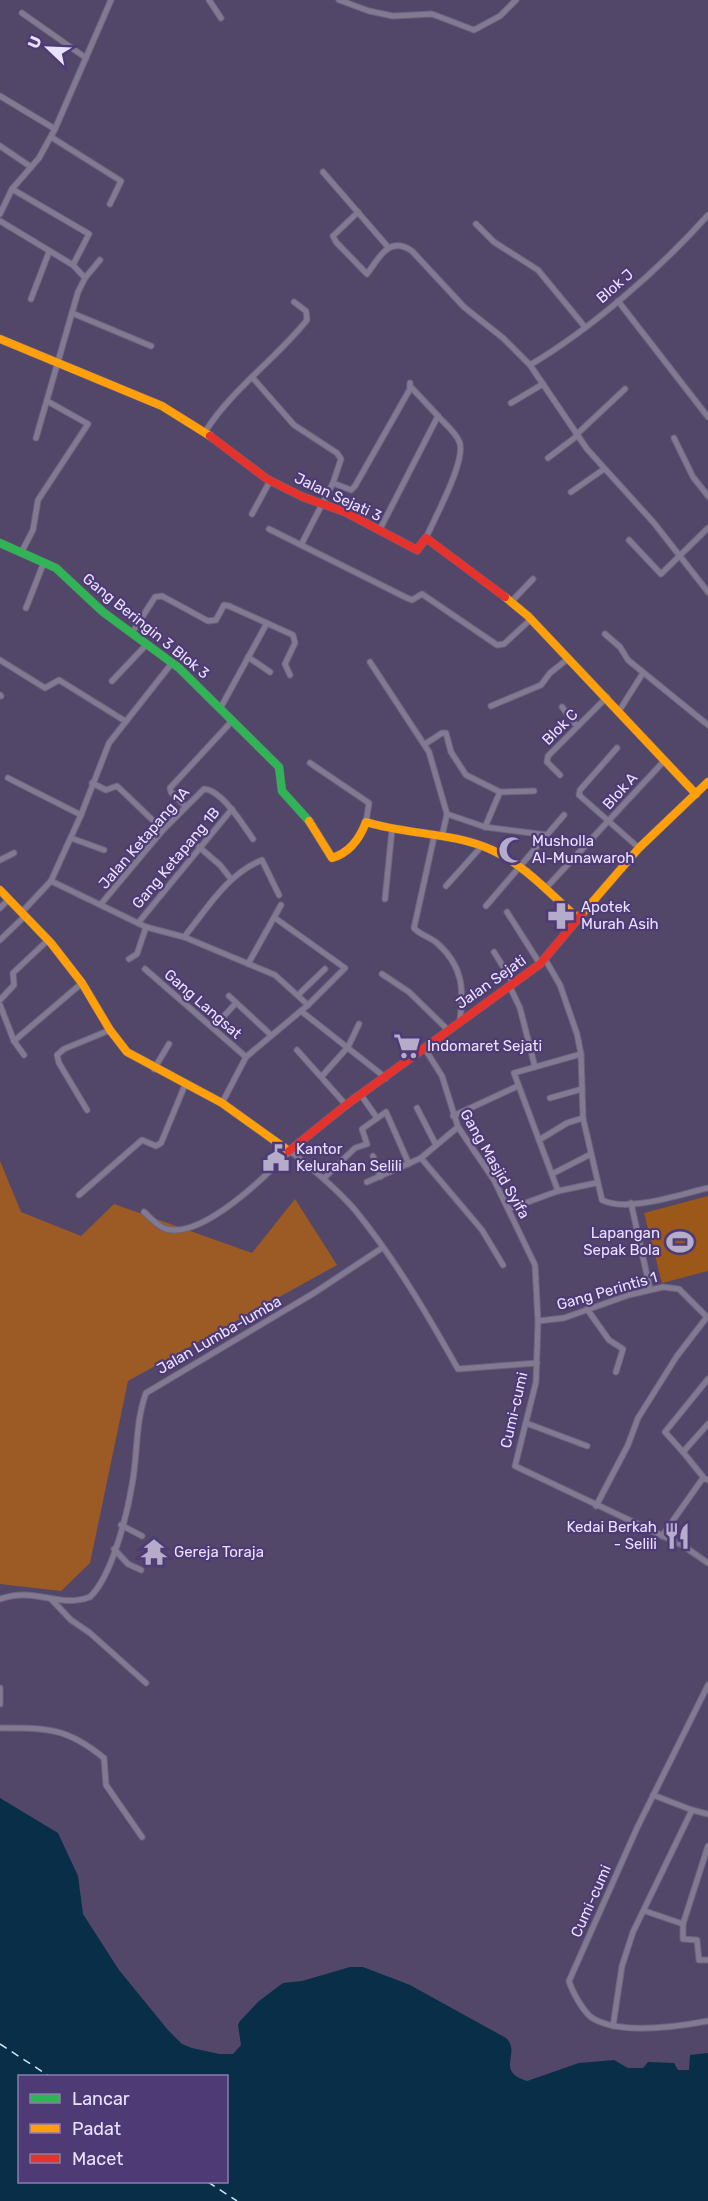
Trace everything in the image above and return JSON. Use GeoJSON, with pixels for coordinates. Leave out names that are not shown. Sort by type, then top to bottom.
{"type":"FeatureCollection","features":[{"type":"Feature","properties":{"kind":"street"},"geometry":{"type":"LineString","coordinates":[[0,214],[12,189],[31,167],[51,137],[111,0]]}},
{"type":"Feature","properties":{"kind":"street"},"geometry":{"type":"LineString","coordinates":[[209,0],[221,18]]}},
{"type":"Feature","properties":{"kind":"street"},"geometry":{"type":"LineString","coordinates":[[339,0],[369,11],[393,16],[432,15],[474,30],[500,16],[516,0]]}},
{"type":"Feature","properties":{"kind":"street"},"geometry":{"type":"LineString","coordinates":[[22,13],[86,58]]}},
{"type":"Feature","properties":{"kind":"street"},"geometry":{"type":"LineString","coordinates":[[0,96],[55,129]]}},
{"type":"Feature","properties":{"kind":"street"},"geometry":{"type":"LineString","coordinates":[[51,137],[121,181],[110,204]]}},
{"type":"Feature","properties":{"kind":"street"},"geometry":{"type":"LineString","coordinates":[[0,146],[31,167]]}},
{"type":"Feature","properties":{"kind":"street"},"geometry":{"type":"LineString","coordinates":[[323,171],[388,247]]}},
{"type":"Feature","properties":{"kind":"street"},"geometry":{"type":"LineString","coordinates":[[12,189],[88,234],[73,265]]}},
{"type":"Feature","properties":{"kind":"street"},"geometry":{"type":"LineString","coordinates":[[358,212],[333,238],[367,274],[388,247],[404,245],[412,251],[464,307],[503,338],[530,364],[577,436],[654,523],[707,589]]}},
{"type":"Feature","properties":{"kind":"street","name":"Blok J"},"geometry":{"type":"LineString","coordinates":[[530,364],[555,350],[618,301],[708,215]]}},
{"type":"Feature","properties":{"kind":"street"},"geometry":{"type":"LineString","coordinates":[[0,221],[73,265],[84,278]]}},
{"type":"Feature","properties":{"kind":"street"},"geometry":{"type":"LineString","coordinates":[[476,224],[494,242],[538,270],[585,327]]}},
{"type":"Feature","properties":{"kind":"street"},"geometry":{"type":"LineString","coordinates":[[31,299],[49,252]]}},
{"type":"Feature","properties":{"kind":"street"},"geometry":{"type":"LineString","coordinates":[[36,438],[56,362],[84,278],[100,260]]}},
{"type":"Feature","properties":{"kind":"street"},"geometry":{"type":"LineString","coordinates":[[618,301],[708,417]]}},
{"type":"Feature","properties":{"kind":"street"},"geometry":{"type":"LineString","coordinates":[[206,432],[217,414],[252,376],[272,360],[307,320],[306,311],[294,302]]}},
{"type":"Feature","properties":{"kind":"street"},"geometry":{"type":"LineString","coordinates":[[72,313],[151,346]]}},
{"type":"Feature","properties":{"kind":"street","name":"Jalan Sejati 3"},"geometry":{"type":"LineString","coordinates":[[0,339],[162,406],[206,432],[270,481],[345,512],[417,550],[426,538]]}},
{"type":"Feature","properties":{"kind":"street"},"geometry":{"type":"LineString","coordinates":[[252,376],[294,425],[338,453],[341,459],[333,483],[301,545]]}},
{"type":"Feature","properties":{"kind":"street"},"geometry":{"type":"LineString","coordinates":[[333,483],[348,490],[354,486],[410,384],[459,440],[462,449],[426,538],[512,601],[531,619],[696,794]]}},
{"type":"Feature","properties":{"kind":"street"},"geometry":{"type":"LineString","coordinates":[[511,403],[543,384]]}},
{"type":"Feature","properties":{"kind":"street"},"geometry":{"type":"LineString","coordinates":[[549,458],[577,436],[625,389]]}},
{"type":"Feature","properties":{"kind":"street"},"geometry":{"type":"LineString","coordinates":[[21,552],[33,530],[38,500],[88,424],[47,401]]}},
{"type":"Feature","properties":{"kind":"street"},"geometry":{"type":"LineString","coordinates":[[379,531],[438,416]]}},
{"type":"Feature","properties":{"kind":"street"},"geometry":{"type":"LineString","coordinates":[[674,438],[693,477],[708,496]]}},
{"type":"Feature","properties":{"kind":"street"},"geometry":{"type":"LineString","coordinates":[[571,492],[604,469]]}},
{"type":"Feature","properties":{"kind":"street"},"geometry":{"type":"LineString","coordinates":[[252,514],[270,481]]}},
{"type":"Feature","properties":{"kind":"street"},"geometry":{"type":"LineString","coordinates":[[629,540],[659,574],[680,558],[708,528]]}},
{"type":"Feature","properties":{"kind":"street"},"geometry":{"type":"LineString","coordinates":[[269,529],[412,600],[422,594],[497,645],[504,644],[531,619]]}},
{"type":"Feature","properties":{"kind":"street","name":"Gang Beringin 3 Blok 3"},"geometry":{"type":"LineString","coordinates":[[0,543],[56,568],[103,612],[172,663],[221,707],[279,767],[282,791],[311,821],[329,856],[338,856],[362,836],[366,822]]}},
{"type":"Feature","properties":{"kind":"street"},"geometry":{"type":"LineString","coordinates":[[26,608],[44,562]]}},
{"type":"Feature","properties":{"kind":"street"},"geometry":{"type":"LineString","coordinates":[[512,601],[532,579]]}},
{"type":"Feature","properties":{"kind":"street"},"geometry":{"type":"LineString","coordinates":[[132,633],[155,597],[162,596],[208,621],[216,620],[224,605],[267,623],[295,639],[285,664],[290,675]]}},
{"type":"Feature","properties":{"kind":"street"},"geometry":{"type":"LineString","coordinates":[[221,707],[267,623]]}},
{"type":"Feature","properties":{"kind":"street"},"geometry":{"type":"LineString","coordinates":[[605,634],[643,673],[708,725]]}},
{"type":"Feature","properties":{"kind":"street"},"geometry":{"type":"LineString","coordinates":[[112,681],[147,644]]}},
{"type":"Feature","properties":{"kind":"street"},"geometry":{"type":"LineString","coordinates":[[248,657],[270,672]]}},
{"type":"Feature","properties":{"kind":"street"},"geometry":{"type":"LineString","coordinates":[[491,706],[541,685],[550,673],[569,658]]}},
{"type":"Feature","properties":{"kind":"street"},"geometry":{"type":"LineString","coordinates":[[0,660],[45,688],[59,680],[125,721]]}},
{"type":"Feature","properties":{"kind":"street"},"geometry":{"type":"LineString","coordinates":[[370,662],[425,744],[437,771],[447,814],[438,837],[414,928],[437,943],[456,964],[464,994],[460,1020]]}},
{"type":"Feature","properties":{"kind":"street"},"geometry":{"type":"LineString","coordinates":[[0,940],[51,881],[81,815],[109,743],[172,663]]}},
{"type":"Feature","properties":{"kind":"street"},"geometry":{"type":"LineString","coordinates":[[619,711],[643,673]]}},
{"type":"Feature","properties":{"kind":"street","name":"Blok C"},"geometry":{"type":"LineString","coordinates":[[560,776],[547,759],[607,697]]}},
{"type":"Feature","properties":{"kind":"street"},"geometry":{"type":"LineString","coordinates":[[562,707],[577,726]]}},
{"type":"Feature","properties":{"kind":"street"},"geometry":{"type":"LineString","coordinates":[[185,806],[170,788],[233,720]]}},
{"type":"Feature","properties":{"kind":"street"},"geometry":{"type":"LineString","coordinates":[[425,744],[441,733],[446,733],[452,752],[466,775],[500,792],[534,791]]}},
{"type":"Feature","properties":{"kind":"street"},"geometry":{"type":"LineString","coordinates":[[617,748],[579,792],[580,797],[639,848]]}},
{"type":"Feature","properties":{"kind":"street","name":"Blok A"},"geometry":{"type":"LineString","coordinates":[[545,890],[664,761]]}},
{"type":"Feature","properties":{"kind":"street"},"geometry":{"type":"LineString","coordinates":[[310,763],[369,803],[366,822],[392,830],[438,837],[480,847],[502,856],[520,868],[579,919]]}},
{"type":"Feature","properties":{"kind":"street"},"geometry":{"type":"LineString","coordinates":[[8,778],[81,815]]}},
{"type":"Feature","properties":{"kind":"street","name":"Jalan Sejati"},"geometry":{"type":"LineString","coordinates":[[290,1150],[460,1020],[512,986],[543,962],[639,848],[708,782]]}},
{"type":"Feature","properties":{"kind":"street"},"geometry":{"type":"LineString","coordinates":[[92,783],[106,790],[117,786],[163,830]]}},
{"type":"Feature","properties":{"kind":"street","name":"Jalan Ketapang 1A"},"geometry":{"type":"LineString","coordinates":[[101,904],[163,830],[206,788],[232,809],[253,839]]}},
{"type":"Feature","properties":{"kind":"street"},"geometry":{"type":"LineString","coordinates":[[485,826],[500,792]]}},
{"type":"Feature","properties":{"kind":"street","name":"Gang Ketapang 1B"},"geometry":{"type":"LineString","coordinates":[[138,922],[232,809]]}},
{"type":"Feature","properties":{"kind":"street"},"geometry":{"type":"LineString","coordinates":[[447,814],[485,826],[547,835]]}},
{"type":"Feature","properties":{"kind":"street"},"geometry":{"type":"LineString","coordinates":[[486,906],[564,815]]}},
{"type":"Feature","properties":{"kind":"street"},"geometry":{"type":"LineString","coordinates":[[385,899],[392,830]]}},
{"type":"Feature","properties":{"kind":"street"},"geometry":{"type":"LineString","coordinates":[[71,838],[104,850]]}},
{"type":"Feature","properties":{"kind":"street"},"geometry":{"type":"LineString","coordinates":[[446,886],[480,847]]}},
{"type":"Feature","properties":{"kind":"street"},"geometry":{"type":"LineString","coordinates":[[199,848],[218,862],[231,879]]}},
{"type":"Feature","properties":{"kind":"street"},"geometry":{"type":"LineString","coordinates":[[0,860],[14,853]]}},
{"type":"Feature","properties":{"kind":"street"},"geometry":{"type":"LineString","coordinates":[[184,937],[239,871],[262,860],[279,896]]}},
{"type":"Feature","properties":{"kind":"street"},"geometry":{"type":"LineString","coordinates":[[51,881],[146,927],[184,937],[275,975],[308,1005]]}},
{"type":"Feature","properties":{"kind":"street"},"geometry":{"type":"LineString","coordinates":[[0,890],[48,940],[82,983],[110,1030],[127,1052],[154,1069],[222,1103],[290,1150],[324,1178],[354,1210],[382,1248]]}},
{"type":"Feature","properties":{"kind":"street"},"geometry":{"type":"LineString","coordinates":[[0,908],[9,899]]}},
{"type":"Feature","properties":{"kind":"street"},"geometry":{"type":"LineString","coordinates":[[248,964],[281,905]]}},
{"type":"Feature","properties":{"kind":"street"},"geometry":{"type":"LineString","coordinates":[[507,912],[560,985],[572,1015],[581,1054],[582,1118],[599,1195],[605,1202],[631,1203],[708,1188]]}},
{"type":"Feature","properties":{"kind":"street"},"geometry":{"type":"LineString","coordinates":[[222,1103],[246,1057],[308,1005],[343,971],[344,965],[275,918]]}},
{"type":"Feature","properties":{"kind":"street"},"geometry":{"type":"LineString","coordinates":[[129,959],[137,954],[146,927]]}},
{"type":"Feature","properties":{"kind":"street"},"geometry":{"type":"LineString","coordinates":[[0,1000],[14,985],[13,973],[48,940]]}},
{"type":"Feature","properties":{"kind":"street"},"geometry":{"type":"LineString","coordinates":[[494,952],[512,986],[520,1008],[535,1067]]}},
{"type":"Feature","properties":{"kind":"street","name":"Gang Langsat"},"geometry":{"type":"LineString","coordinates":[[145,969],[246,1057]]}},
{"type":"Feature","properties":{"kind":"street"},"geometry":{"type":"LineString","coordinates":[[298,995],[325,969]]}},
{"type":"Feature","properties":{"kind":"street"},"geometry":{"type":"LineString","coordinates":[[382,974],[409,992],[447,1030]]}},
{"type":"Feature","properties":{"kind":"street"},"geometry":{"type":"LineString","coordinates":[[14,1041],[82,983]]}},
{"type":"Feature","properties":{"kind":"street"},"geometry":{"type":"LineString","coordinates":[[228,996],[271,1035]]}},
{"type":"Feature","properties":{"kind":"street"},"geometry":{"type":"LineString","coordinates":[[213,1028],[236,1003]]}},
{"type":"Feature","properties":{"kind":"street"},"geometry":{"type":"LineString","coordinates":[[0,1005],[14,1041],[24,1055]]}},
{"type":"Feature","properties":{"kind":"street"},"geometry":{"type":"LineString","coordinates":[[301,1011],[386,1078]]}},
{"type":"Feature","properties":{"kind":"street"},"geometry":{"type":"LineString","coordinates":[[322,1076],[348,1047],[359,1024]]}},
{"type":"Feature","properties":{"kind":"street"},"geometry":{"type":"LineString","coordinates":[[87,1110],[59,1063],[57,1055],[64,1049],[110,1030]]}},
{"type":"Feature","properties":{"kind":"street"},"geometry":{"type":"LineString","coordinates":[[154,1069],[169,1044]]}},
{"type":"Feature","properties":{"kind":"street","name":"Gang Masjid Syifa"},"geometry":{"type":"LineString","coordinates":[[425,1049],[442,1076],[458,1127],[494,1180],[532,1257],[537,1276],[537,1363]]}},
{"type":"Feature","properties":{"kind":"street"},"geometry":{"type":"LineString","coordinates":[[297,1050],[346,1105]]}},
{"type":"Feature","properties":{"kind":"street"},"geometry":{"type":"LineString","coordinates":[[558,1191],[514,1072],[581,1054]]}},
{"type":"Feature","properties":{"kind":"street"},"geometry":{"type":"LineString","coordinates":[[79,1195],[142,1140],[156,1146],[161,1143],[185,1085]]}},
{"type":"Feature","properties":{"kind":"street"},"geometry":{"type":"LineString","coordinates":[[453,1116],[518,1086]]}},
{"type":"Feature","properties":{"kind":"street"},"geometry":{"type":"LineString","coordinates":[[550,1098],[582,1089]]}},
{"type":"Feature","properties":{"kind":"street"},"geometry":{"type":"LineString","coordinates":[[361,1095],[377,1118]]}},
{"type":"Feature","properties":{"kind":"street"},"geometry":{"type":"LineString","coordinates":[[417,1108],[436,1146]]}},
{"type":"Feature","properties":{"kind":"street"},"geometry":{"type":"LineString","coordinates":[[324,1178],[355,1148],[368,1144],[362,1129],[388,1113],[409,1164]]}},
{"type":"Feature","properties":{"kind":"street"},"geometry":{"type":"LineString","coordinates":[[539,1140],[567,1123],[582,1118]]}},
{"type":"Feature","properties":{"kind":"street"},"geometry":{"type":"LineString","coordinates":[[367,1182],[421,1158],[458,1127]]}},
{"type":"Feature","properties":{"kind":"street"},"geometry":{"type":"LineString","coordinates":[[144,1212],[157,1225],[173,1230],[210,1218],[261,1181],[290,1150]]}},
{"type":"Feature","properties":{"kind":"street"},"geometry":{"type":"LineString","coordinates":[[552,1174],[591,1154]]}},
{"type":"Feature","properties":{"kind":"street"},"geometry":{"type":"LineString","coordinates":[[374,1156],[380,1177]]}},
{"type":"Feature","properties":{"kind":"street"},"geometry":{"type":"LineString","coordinates":[[421,1158],[482,1230],[503,1265]]}},
{"type":"Feature","properties":{"kind":"street"},"geometry":{"type":"LineString","coordinates":[[509,1209],[558,1191],[596,1183]]}},
{"type":"Feature","properties":{"kind":"street"},"geometry":{"type":"LineString","coordinates":[[631,1203],[651,1288]]}},
{"type":"Feature","properties":{"kind":"street","name":"Cumi-cumi"},"geometry":{"type":"LineString","coordinates":[[382,1248],[416,1293],[458,1369],[537,1363],[526,1423],[514,1462],[516,1467],[682,1545],[708,1563]]}},
{"type":"Feature","properties":{"kind":"street","name":"Jalan Lumba-lumba"},"geometry":{"type":"LineString","coordinates":[[0,1599],[23,1593],[69,1601],[90,1597],[103,1580],[132,1485],[139,1416],[146,1393],[314,1293],[382,1248]]}},
{"type":"Feature","properties":{"kind":"street","name":"Gang Perintis 1"},"geometry":{"type":"LineString","coordinates":[[538,1321],[564,1318],[651,1288],[663,1287],[679,1289],[708,1317]]}},
{"type":"Feature","properties":{"kind":"street"},"geometry":{"type":"LineString","coordinates":[[587,1309],[609,1340],[623,1349],[616,1372]]}},
{"type":"Feature","properties":{"kind":"street"},"geometry":{"type":"LineString","coordinates":[[596,1506],[628,1445],[638,1418],[677,1356],[708,1317]]}},
{"type":"Feature","properties":{"kind":"street"},"geometry":{"type":"LineString","coordinates":[[662,1536],[695,1488],[706,1479],[665,1431],[708,1379]]}},
{"type":"Feature","properties":{"kind":"street"},"geometry":{"type":"LineString","coordinates":[[526,1423],[587,1446]]}},
{"type":"Feature","properties":{"kind":"street"},"geometry":{"type":"LineString","coordinates":[[683,1452],[708,1424]]}},
{"type":"Feature","properties":{"kind":"street"},"geometry":{"type":"LineString","coordinates":[[121,1525],[142,1536]]}},
{"type":"Feature","properties":{"kind":"street"},"geometry":{"type":"LineString","coordinates":[[114,1549],[128,1564],[141,1570]]}},
{"type":"Feature","properties":{"kind":"street"},"geometry":{"type":"LineString","coordinates":[[49,1598],[71,1620],[90,1633],[146,1683]]}},
{"type":"Feature","properties":{"kind":"street","name":"Cumi-cumi"},"geometry":{"type":"LineString","coordinates":[[708,1685],[653,1795],[569,1981],[591,2017],[613,2026],[628,2028],[708,2021]]}},
{"type":"Feature","properties":{"kind":"street"},"geometry":{"type":"LineString","coordinates":[[0,1688],[0,1704]]}},
{"type":"Feature","properties":{"kind":"street"},"geometry":{"type":"LineString","coordinates":[[0,1728],[51,1729],[73,1737],[94,1750],[104,1758],[106,1785],[142,1837]]}},
{"type":"Feature","properties":{"kind":"street"},"geometry":{"type":"LineString","coordinates":[[653,1795],[708,1814]]}},
{"type":"Feature","properties":{"kind":"street"},"geometry":{"type":"LineString","coordinates":[[613,2026],[622,1966],[633,1932],[692,1810]]}},
{"type":"Feature","properties":{"kind":"street"},"geometry":{"type":"LineString","coordinates":[[708,1846],[682,1924],[683,1939],[697,1940],[699,1960],[708,1960]]}},
{"type":"Feature","properties":{"kind":"street"},"geometry":{"type":"LineString","coordinates":[[645,1911],[682,1924]]}},
{"type":"Feature","properties":{"kind":"shaded area"},"geometry":{"type":"Polygon","coordinates":[[[0,1161],[21,1212],[81,1236],[114,1204],[252,1253],[295,1199],[337,1265],[128,1381],[90,1563],[61,1591],[0,1584],[0,1161]]]}},
{"type":"Feature","properties":{"kind":"shaded area","name":"Lapangan Sepak Bola"},"geometry":{"type":"Polygon","coordinates":[[[708,1196],[708,1271],[662,1283],[644,1213],[708,1196]]]}},
{"type":"Feature","properties":{"kind":"water"},"geometry":{"type":"Polygon","coordinates":[[[0,1798],[58,1833],[78,1876],[83,1914],[119,1970],[168,2030],[182,2044],[192,2048],[219,2054],[233,2054],[241,2045],[238,2025],[240,2021],[259,2001],[283,1983],[302,1981],[350,1967],[363,1967],[410,1985],[506,2038],[510,2044],[512,2072],[527,2081],[579,2063],[614,2060],[628,2068],[643,2068],[648,2062],[674,2063],[678,2070],[689,2070],[690,2055],[708,2053],[708,2201],[0,2201],[0,1798]]]}},
{"type":"Feature","properties":{"kind":"ferry route"},"geometry":{"type":"LineString","coordinates":[[0,2044],[47,2075]]}},
{"type":"Feature","properties":{"kind":"ferry route"},"geometry":{"type":"LineString","coordinates":[[210,2183],[237,2201]]}},
{"type":"Feature","properties":{"kind":"traffic: fast"},"geometry":{"type":"LineString","coordinates":[[0,543],[56,568],[103,612],[179,668],[279,767],[282,791],[309,821]]}},
{"type":"Feature","properties":{"kind":"traffic: slow"},"geometry":{"type":"LineString","coordinates":[[0,339],[162,406],[210,436]]}},
{"type":"Feature","properties":{"kind":"traffic: slow"},"geometry":{"type":"LineString","coordinates":[[505,597],[528,616],[696,794]]}},
{"type":"Feature","properties":{"kind":"traffic: slow"},"geometry":{"type":"LineString","coordinates":[[582,914],[639,848],[708,782]]}},
{"type":"Feature","properties":{"kind":"traffic: slow"},"geometry":{"type":"LineString","coordinates":[[309,821],[332,858],[344,853],[353,844],[361,834],[366,822],[477,844],[516,864],[579,919]]}},
{"type":"Feature","properties":{"kind":"traffic: slow"},"geometry":{"type":"LineString","coordinates":[[0,890],[51,943],[82,983],[110,1030],[127,1052],[222,1103],[289,1151]]}},
{"type":"Feature","properties":{"kind":"traffic: jam"},"geometry":{"type":"LineString","coordinates":[[210,436],[267,479],[303,497],[345,512],[417,550],[426,538],[505,597]]}},
{"type":"Feature","properties":{"kind":"traffic: jam"},"geometry":{"type":"LineString","coordinates":[[289,1151],[346,1105],[540,964],[582,914]]}},
{"type":"Feature","properties":{"kind":"place","name":"Musholla Al-Munawaroh"},"geometry":{"type":"Point","coordinates":[512,850]}},
{"type":"Feature","properties":{"kind":"place","name":"Apotek Murah Asih"},"geometry":{"type":"Point","coordinates":[561,916]}},
{"type":"Feature","properties":{"kind":"place","name":"Indomaret Sejati"},"geometry":{"type":"Point","coordinates":[407,1046]}},
{"type":"Feature","properties":{"kind":"place","name":"Kantor Kelurahan Selili"},"geometry":{"type":"Point","coordinates":[276,1158]}},
{"type":"Feature","properties":{"kind":"place","name":"Lapangan Sepak Bola"},"geometry":{"type":"Point","coordinates":[680,1242]}},
{"type":"Feature","properties":{"kind":"place","name":"Kedai Berkah - Selili"},"geometry":{"type":"Point","coordinates":[677,1536]}},
{"type":"Feature","properties":{"kind":"place","name":"Gereja Toraja"},"geometry":{"type":"Point","coordinates":[154,1552]}}]}
